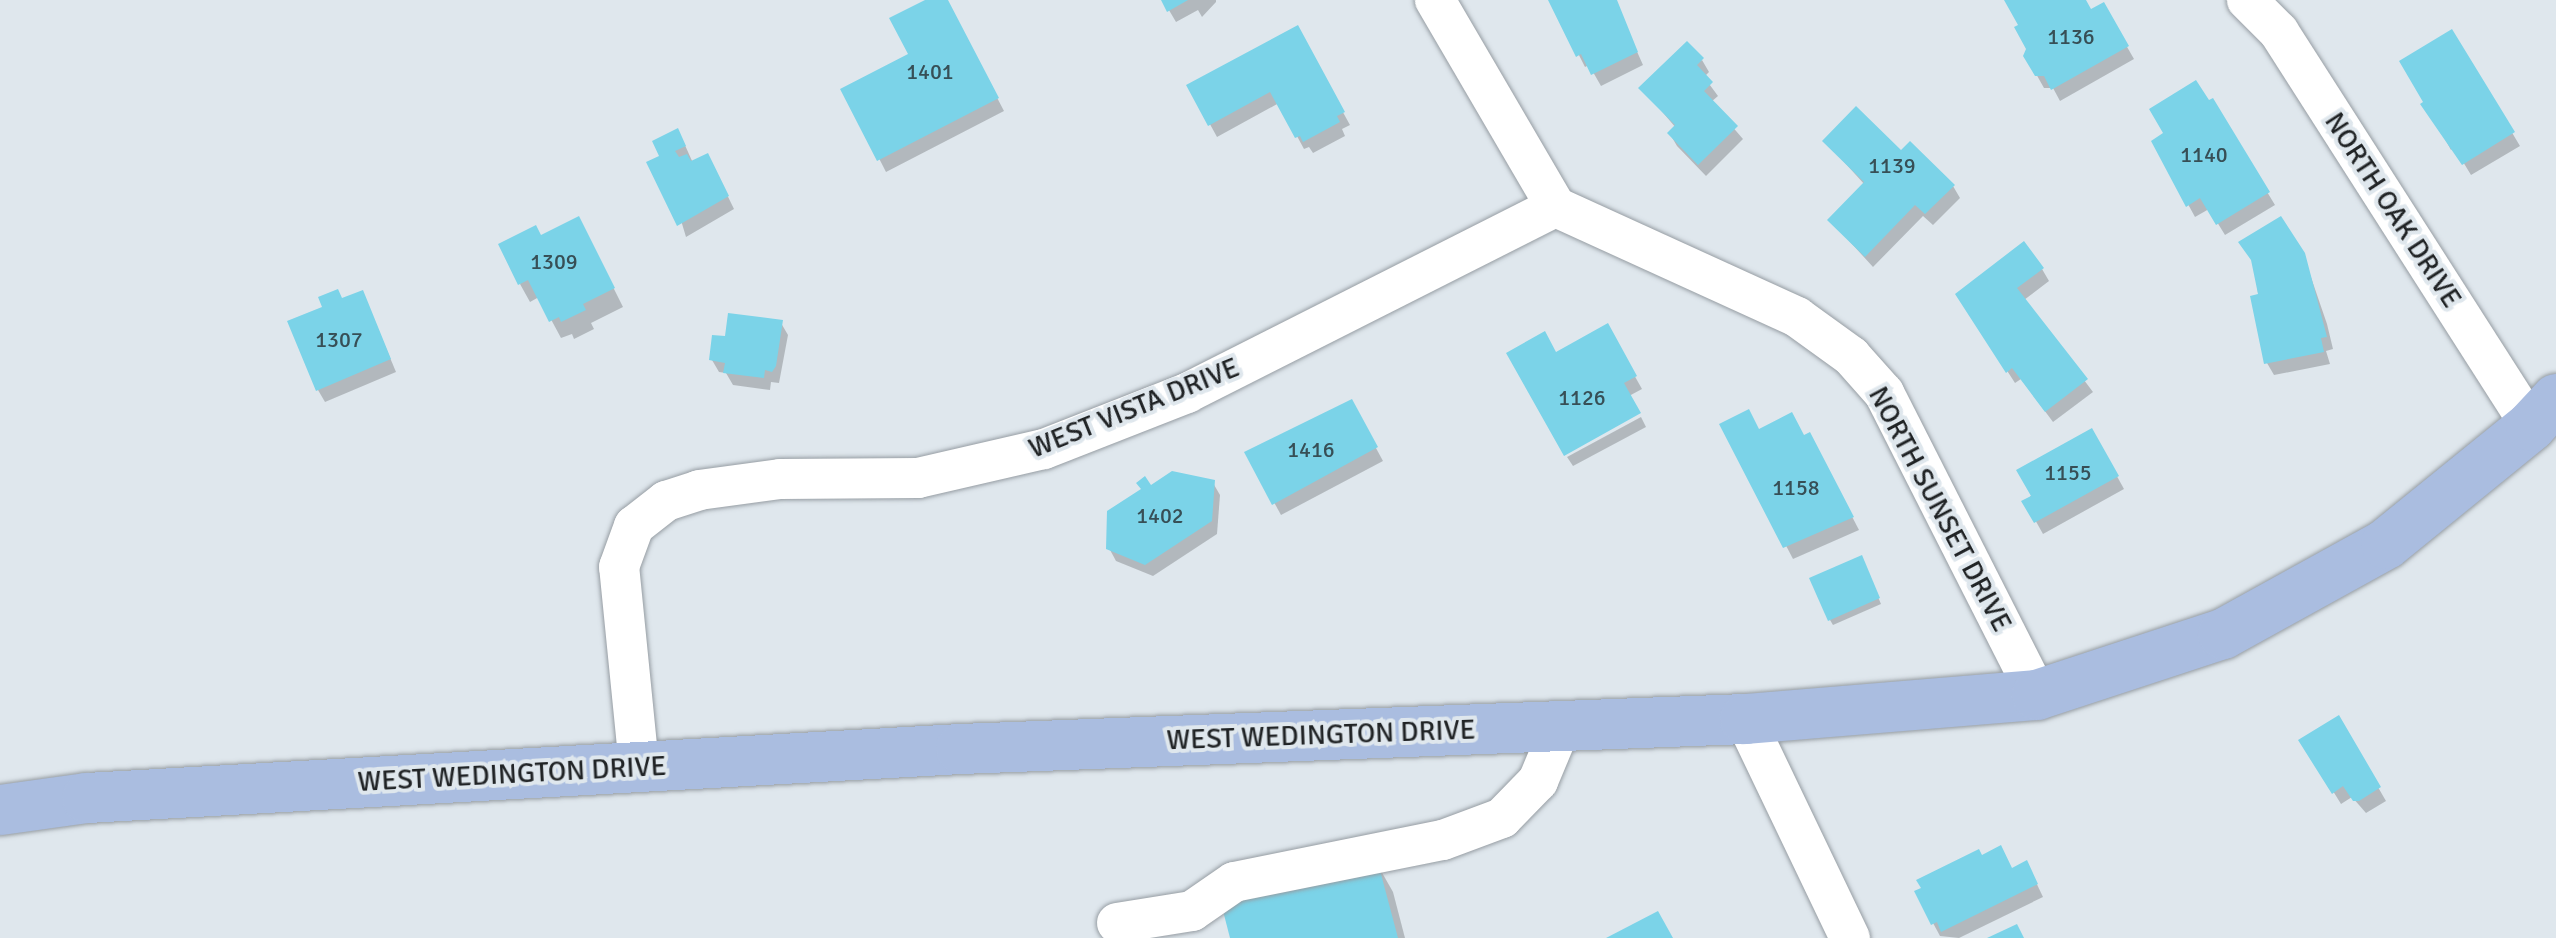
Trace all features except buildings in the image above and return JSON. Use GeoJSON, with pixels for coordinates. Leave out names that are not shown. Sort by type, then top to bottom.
{"type":"FeatureCollection","features":[{"type":"Feature","properties":{"kind":"main road","name":"WEST WEDINGTON DRIVE"},"geometry":{"type":"LineString","coordinates":[[0,810],[87,798],[639,766],[1745,719],[2037,695],[2223,634],[2386,544],[2544,412]]}},
{"type":"Feature","properties":{"kind":"street"},"geometry":{"type":"LineString","coordinates":[[1435,0],[1556,208]]}},
{"type":"Feature","properties":{"kind":"street","name":"NORTH OAK DRIVE"},"geometry":{"type":"LineString","coordinates":[[2247,0],[2279,32],[2544,412]]}},
{"type":"Feature","properties":{"kind":"street","name":"NORTH SUNSET DRIVE"},"geometry":{"type":"LineString","coordinates":[[1556,208],[1797,316],[1851,356],[1884,393],[2037,695]]}},
{"type":"Feature","properties":{"kind":"street","name":"WEST VISTA DRIVE"},"geometry":{"type":"LineString","coordinates":[[639,766],[619,567],[634,526],[666,502],[699,490],[780,478],[918,478],[1044,449],[1186,393],[1556,208]]}},
{"type":"Feature","properties":{"kind":"street"},"geometry":{"type":"LineString","coordinates":[[1745,719],[1850,938]]}},
{"type":"Feature","properties":{"kind":"street"},"geometry":{"type":"LineString","coordinates":[[1117,923],[1192,911],[1234,882],[1443,840],[1502,818],[1538,781],[1561,726]]}}]}
